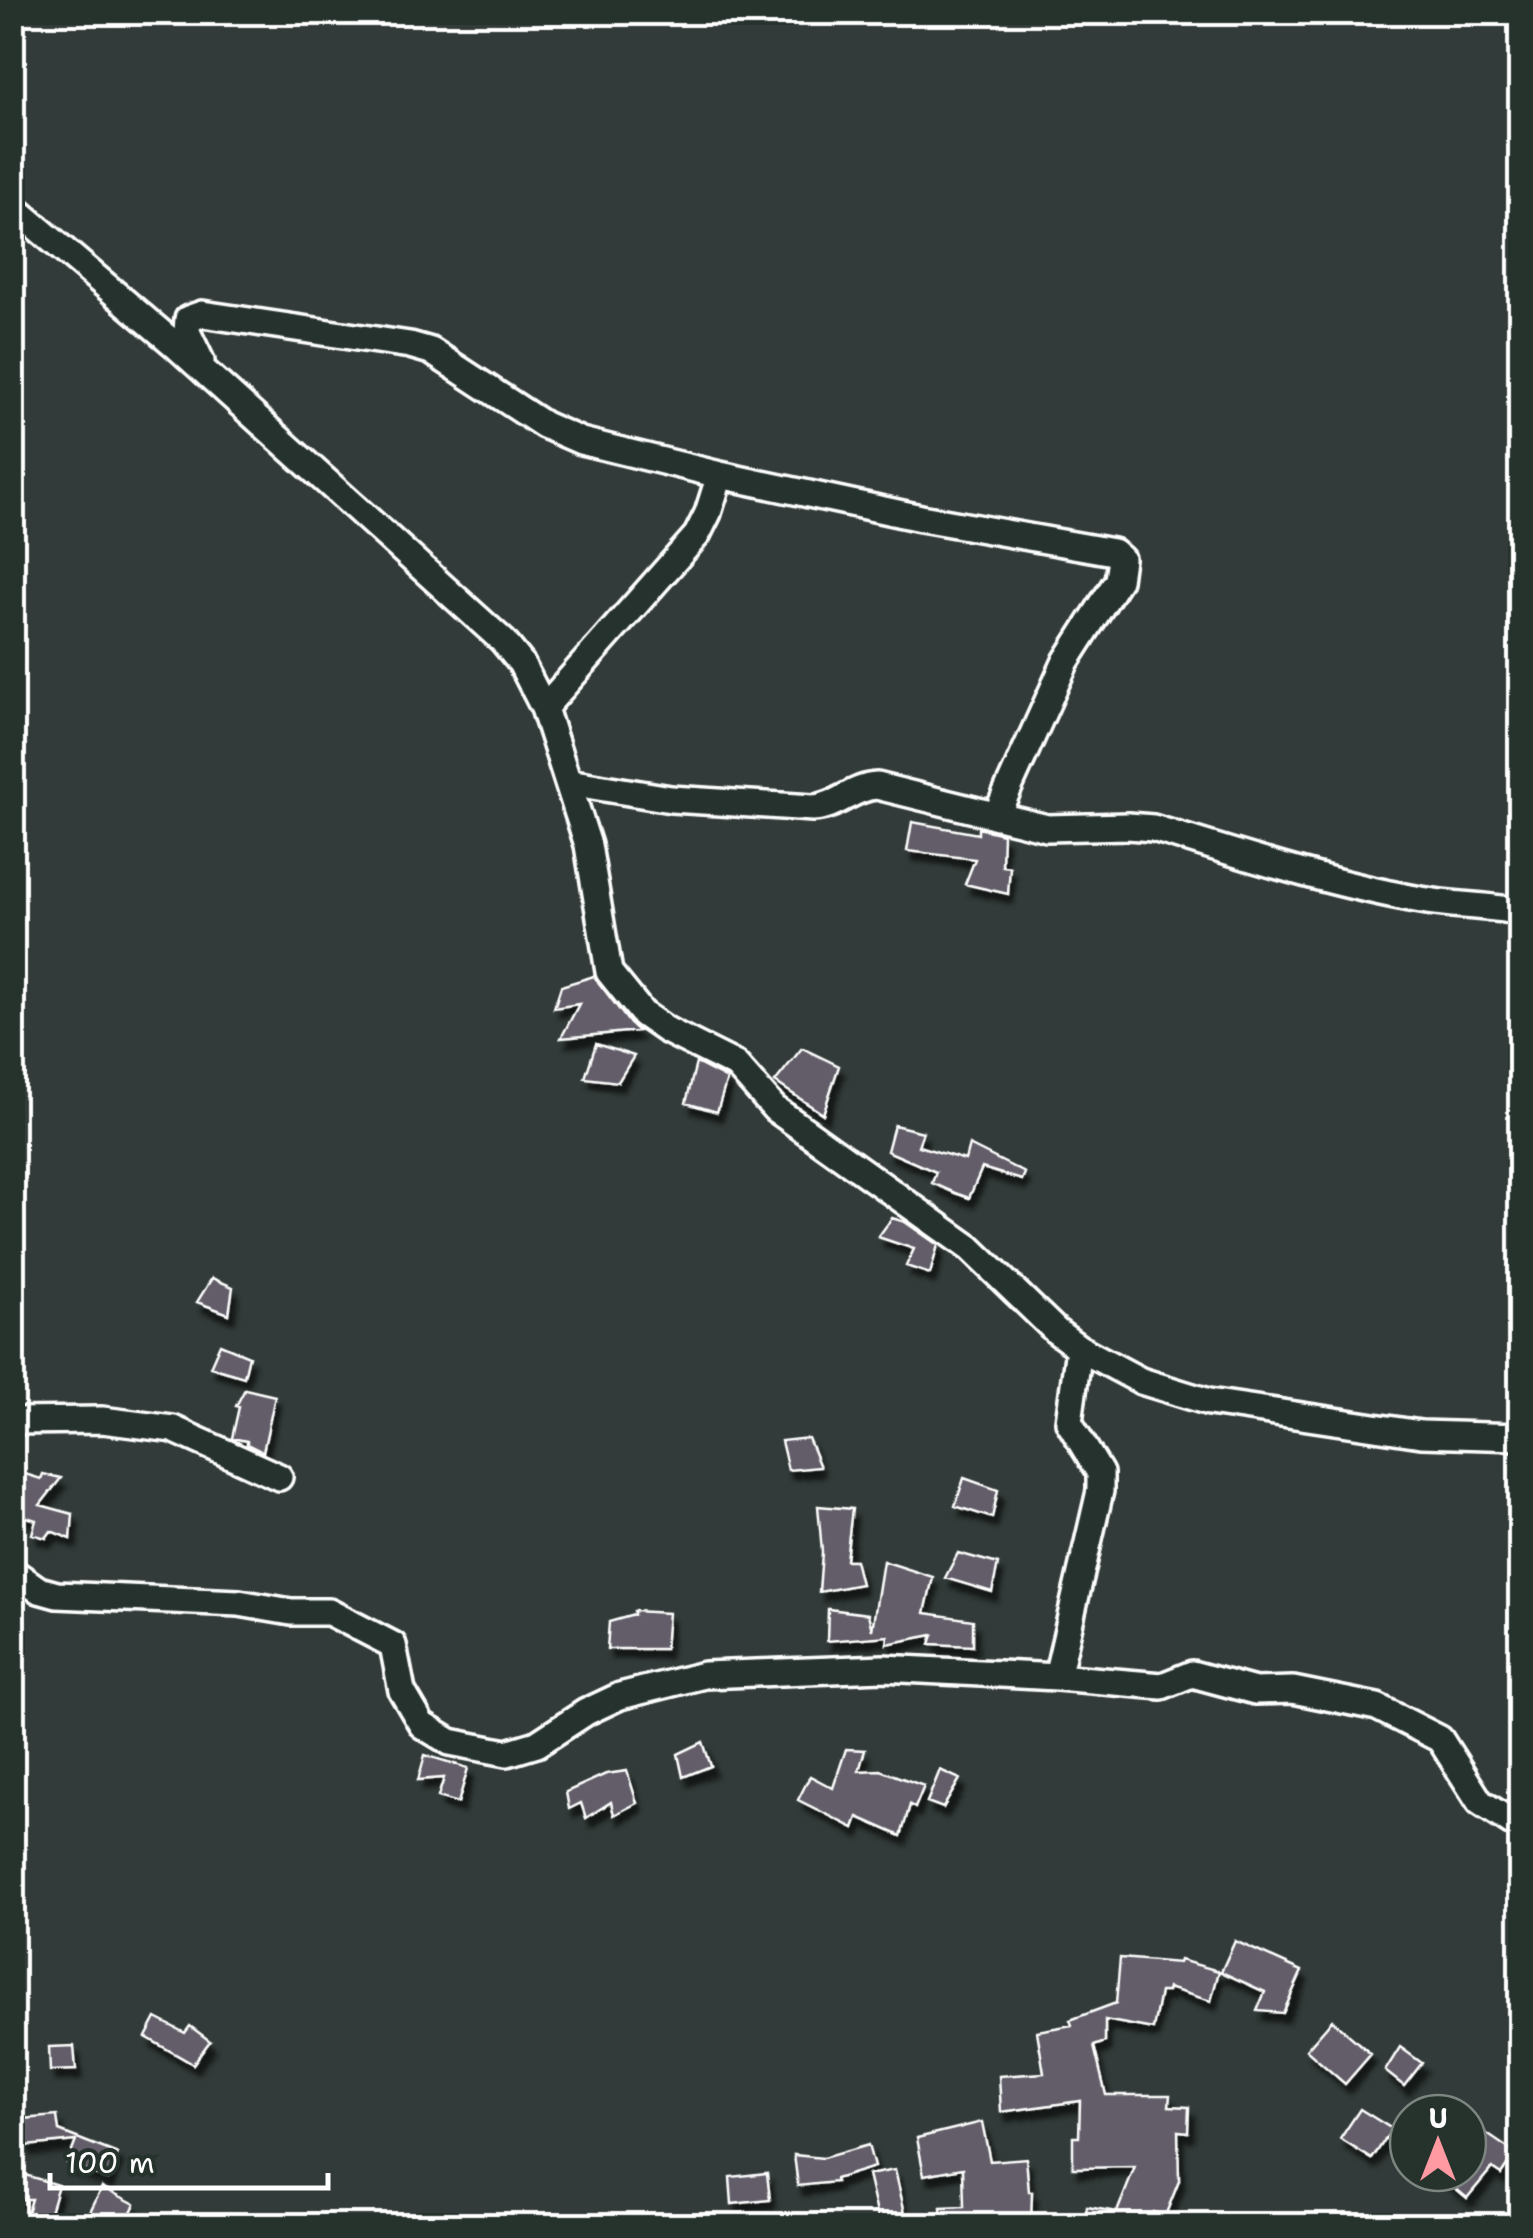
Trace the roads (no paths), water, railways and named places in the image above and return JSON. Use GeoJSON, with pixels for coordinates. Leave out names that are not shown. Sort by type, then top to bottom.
{"type":"FeatureCollection","features":[{"type":"Feature","properties":{"kind":"street"},"geometry":{"type":"LineString","coordinates":[[12,206],[207,374],[503,641],[521,663],[544,708],[592,860],[610,972],[643,1014],[736,1065],[776,1109],[970,1248],[1056,1331],[1141,1381],[1209,1402],[1436,1435],[1520,1437]]}},
{"type":"Feature","properties":{"kind":"street"},"geometry":{"type":"LineString","coordinates":[[207,374],[188,332],[188,319],[194,315],[410,345],[446,360],[560,434],[720,475],[921,518],[1101,548],[1121,559],[1118,580],[1066,661],[996,816]]}},
{"type":"Feature","properties":{"kind":"street"},"geometry":{"type":"LineString","coordinates":[[544,708],[696,535],[720,475]]}},
{"type":"Feature","properties":{"kind":"street"},"geometry":{"type":"LineString","coordinates":[[568,782],[670,799],[813,808],[825,807],[862,787],[877,786],[1058,829],[1153,828],[1276,866],[1419,900],[1520,912]]}},
{"type":"Feature","properties":{"kind":"street"},"geometry":{"type":"LineString","coordinates":[[1057,1677],[1100,1491],[1100,1474],[1069,1422],[1079,1348]]}},
{"type":"Feature","properties":{"kind":"street"},"geometry":{"type":"LineString","coordinates":[[12,1420],[102,1420],[174,1429],[279,1478]]}},
{"type":"Feature","properties":{"kind":"street"},"geometry":{"type":"LineString","coordinates":[[12,1570],[39,1590],[56,1595],[228,1602],[335,1614],[393,1645],[402,1691],[430,1732],[450,1742],[496,1752],[521,1751],[602,1703],[691,1677],[883,1668],[1162,1686],[1187,1675],[1198,1675],[1248,1690],[1294,1690],[1377,1707],[1440,1739],[1480,1802],[1520,1828]]}}]}
